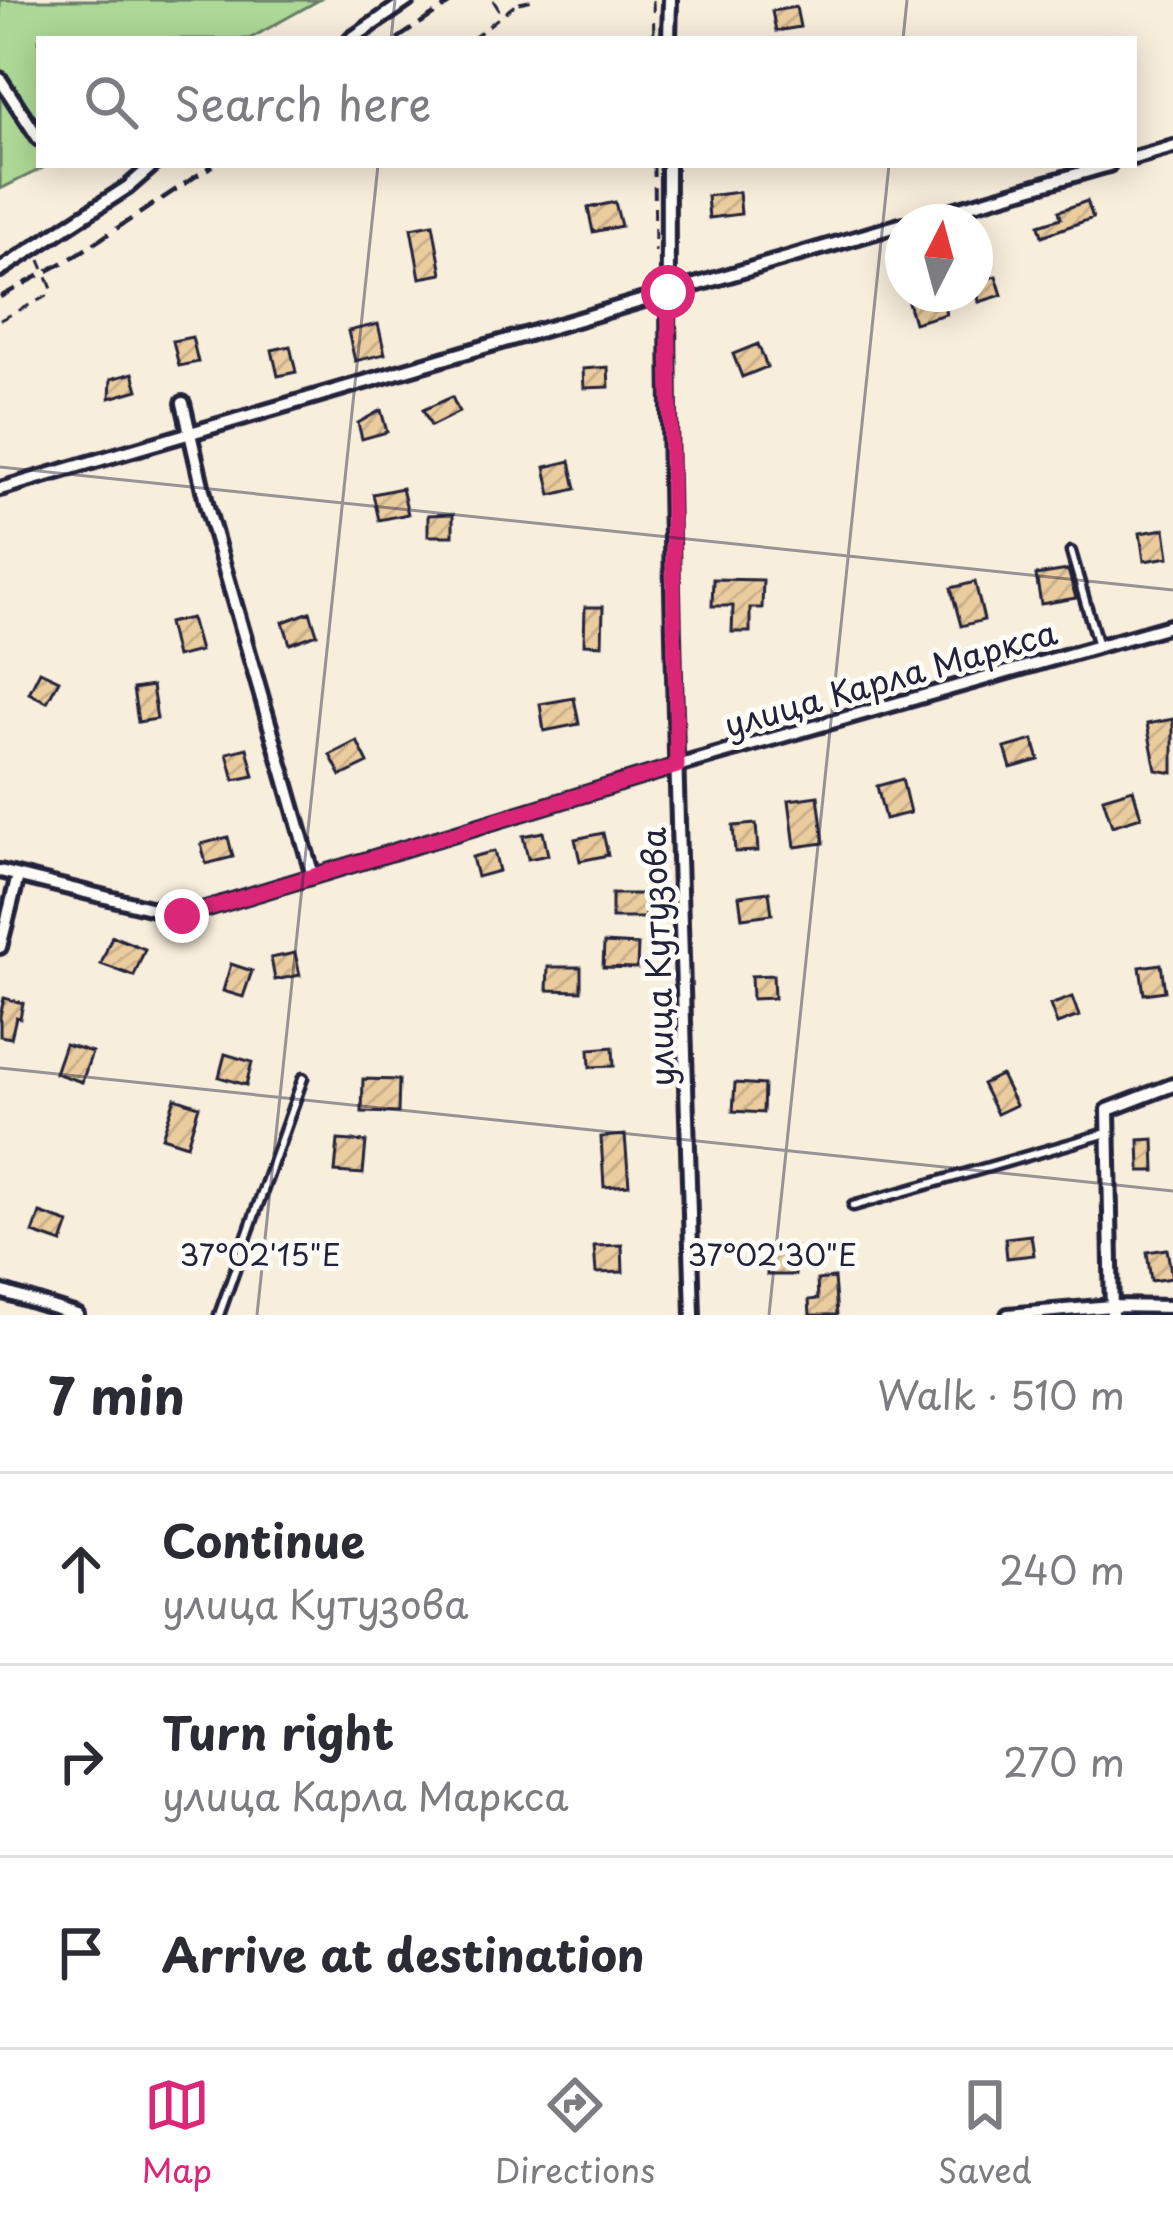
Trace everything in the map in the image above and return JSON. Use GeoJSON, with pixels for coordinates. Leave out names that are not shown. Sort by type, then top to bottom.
{"type":"FeatureCollection","features":[{"type":"Feature","properties":{"kind":"street"},"geometry":{"type":"LineString","coordinates":[[355,36],[408,0]]}},
{"type":"Feature","properties":{"kind":"street"},"geometry":{"type":"LineString","coordinates":[[669,36],[670,0]]}},
{"type":"Feature","properties":{"kind":"street"},"geometry":{"type":"LineString","coordinates":[[0,80],[36,134]]}},
{"type":"Feature","properties":{"kind":"street"},"geometry":{"type":"LineString","coordinates":[[1137,157],[1173,146]]}},
{"type":"Feature","properties":{"kind":"street"},"geometry":{"type":"LineString","coordinates":[[0,270],[150,168]]}},
{"type":"Feature","properties":{"kind":"street","name":"улица Кутузова"},"geometry":{"type":"LineString","coordinates":[[668,168],[677,766],[693,1315]]}},
{"type":"Feature","properties":{"kind":"street"},"geometry":{"type":"LineString","coordinates":[[973,204],[1099,168]]}},
{"type":"Feature","properties":{"kind":"street"},"geometry":{"type":"LineString","coordinates":[[0,489],[885,229]]}},
{"type":"Feature","properties":{"kind":"street"},"geometry":{"type":"LineString","coordinates":[[183,403],[207,507],[313,876]]}},
{"type":"Feature","properties":{"kind":"street","name":"улица Карла Маркса"},"geometry":{"type":"LineString","coordinates":[[0,871],[182,916],[677,766],[1173,625]]}},
{"type":"Feature","properties":{"kind":"street"},"geometry":{"type":"LineString","coordinates":[[0,947],[18,876]]}},
{"type":"Feature","properties":{"kind":"street"},"geometry":{"type":"LineString","coordinates":[[1112,1310],[1108,1110],[1173,1085]]}},
{"type":"Feature","properties":{"kind":"street"},"geometry":{"type":"LineString","coordinates":[[0,1291],[76,1315]]}},
{"type":"Feature","properties":{"kind":"street"},"geometry":{"type":"LineString","coordinates":[[1008,1315],[1173,1307]]}},
{"type":"Feature","properties":{"kind":"lane"},"geometry":{"type":"LineString","coordinates":[[1071,551],[1098,646]]}},
{"type":"Feature","properties":{"kind":"lane"},"geometry":{"type":"LineString","coordinates":[[219,1315],[303,1078]]}},
{"type":"Feature","properties":{"kind":"lane"},"geometry":{"type":"LineString","coordinates":[[853,1206],[1107,1133]]}},
{"type":"Feature","properties":{"kind":"path"},"geometry":{"type":"LineString","coordinates":[[476,36],[520,2],[534,0]]}},
{"type":"Feature","properties":{"kind":"path"},"geometry":{"type":"LineString","coordinates":[[653,0],[654,36]]}},
{"type":"Feature","properties":{"kind":"path"},"geometry":{"type":"LineString","coordinates":[[495,1],[503,16]]}},
{"type":"Feature","properties":{"kind":"path"},"geometry":{"type":"LineString","coordinates":[[655,168],[655,252]]}},
{"type":"Feature","properties":{"kind":"path"},"geometry":{"type":"LineString","coordinates":[[0,320],[51,294],[40,266],[45,243]]}},
{"type":"Feature","properties":{"kind":"green space"},"geometry":{"type":"Polygon","coordinates":[[[0,0],[319,0],[254,36],[36,36],[36,168],[43,168],[0,189],[0,0]]]}},
{"type":"Feature","properties":{"kind":"building"},"geometry":{"type":"Polygon","coordinates":[[[796,7],[800,27],[776,31],[772,11],[796,7]]]}},
{"type":"Feature","properties":{"kind":"building"},"geometry":{"type":"Polygon","coordinates":[[[739,192],[741,214],[709,218],[707,196],[739,192]]]}},
{"type":"Feature","properties":{"kind":"building"},"geometry":{"type":"Polygon","coordinates":[[[1087,201],[1093,218],[1042,236],[1039,225],[1087,201]]]}},
{"type":"Feature","properties":{"kind":"building"},"geometry":{"type":"Polygon","coordinates":[[[615,202],[621,226],[593,232],[588,208],[615,202]]]}},
{"type":"Feature","properties":{"kind":"building"},"geometry":{"type":"Polygon","coordinates":[[[433,224],[442,274],[420,278],[411,228],[433,224]]]}},
{"type":"Feature","properties":{"kind":"building"},"geometry":{"type":"Polygon","coordinates":[[[993,277],[1002,295],[993,298],[993,277]]]}},
{"type":"Feature","properties":{"kind":"building"},"geometry":{"type":"Polygon","coordinates":[[[911,312],[946,312],[946,314],[914,323],[911,312]]]}},
{"type":"Feature","properties":{"kind":"building"},"geometry":{"type":"Polygon","coordinates":[[[378,324],[385,354],[355,361],[348,331],[378,324]]]}},
{"type":"Feature","properties":{"kind":"building"},"geometry":{"type":"Polygon","coordinates":[[[192,337],[198,362],[179,366],[173,341],[192,337]]]}},
{"type":"Feature","properties":{"kind":"building"},"geometry":{"type":"Polygon","coordinates":[[[758,344],[767,367],[742,377],[733,354],[758,344]]]}},
{"type":"Feature","properties":{"kind":"building"},"geometry":{"type":"Polygon","coordinates":[[[290,346],[296,372],[278,376],[272,350],[290,346]]]}},
{"type":"Feature","properties":{"kind":"building"},"geometry":{"type":"Polygon","coordinates":[[[608,367],[609,387],[584,388],[583,369],[608,367]]]}},
{"type":"Feature","properties":{"kind":"building"},"geometry":{"type":"Polygon","coordinates":[[[133,373],[138,390],[110,398],[111,379],[133,373]]]}},
{"type":"Feature","properties":{"kind":"building"},"geometry":{"type":"Polygon","coordinates":[[[452,397],[459,412],[431,426],[423,410],[452,397]]]}},
{"type":"Feature","properties":{"kind":"building"},"geometry":{"type":"Polygon","coordinates":[[[381,410],[387,432],[362,439],[358,423],[381,410]]]}},
{"type":"Feature","properties":{"kind":"building"},"geometry":{"type":"Polygon","coordinates":[[[570,461],[576,489],[551,495],[545,467],[570,461]]]}},
{"type":"Feature","properties":{"kind":"building"},"geometry":{"type":"Polygon","coordinates":[[[402,488],[408,514],[379,520],[373,494],[402,488]]]}},
{"type":"Feature","properties":{"kind":"building"},"geometry":{"type":"Polygon","coordinates":[[[453,514],[453,536],[428,536],[428,515],[453,514]]]}},
{"type":"Feature","properties":{"kind":"building"},"geometry":{"type":"Polygon","coordinates":[[[1165,529],[1169,557],[1144,561],[1140,533],[1165,529]]]}},
{"type":"Feature","properties":{"kind":"building"},"geometry":{"type":"Polygon","coordinates":[[[1068,570],[1076,598],[1041,604],[1036,575],[1068,570]]]}},
{"type":"Feature","properties":{"kind":"building"},"geometry":{"type":"Polygon","coordinates":[[[713,579],[763,580],[762,608],[750,608],[750,632],[732,632],[733,606],[712,606],[713,579]]]}},
{"type":"Feature","properties":{"kind":"building"},"geometry":{"type":"Polygon","coordinates":[[[975,582],[984,620],[961,626],[951,588],[975,582]]]}},
{"type":"Feature","properties":{"kind":"building"},"geometry":{"type":"Polygon","coordinates":[[[585,607],[603,607],[602,645],[584,644],[585,607]]]}},
{"type":"Feature","properties":{"kind":"building"},"geometry":{"type":"Polygon","coordinates":[[[310,612],[317,634],[290,644],[283,622],[310,612]]]}},
{"type":"Feature","properties":{"kind":"building"},"geometry":{"type":"Polygon","coordinates":[[[191,618],[200,651],[176,657],[168,623],[191,618]]]}},
{"type":"Feature","properties":{"kind":"building"},"geometry":{"type":"Polygon","coordinates":[[[40,671],[59,680],[47,702],[29,693],[40,671]]]}},
{"type":"Feature","properties":{"kind":"building"},"geometry":{"type":"Polygon","coordinates":[[[152,686],[157,719],[138,722],[133,689],[152,686]]]}},
{"type":"Feature","properties":{"kind":"building"},"geometry":{"type":"Polygon","coordinates":[[[574,698],[579,724],[544,731],[540,704],[574,698]]]}},
{"type":"Feature","properties":{"kind":"building"},"geometry":{"type":"Polygon","coordinates":[[[1173,719],[1173,773],[1156,770],[1147,724],[1173,719]]]}},
{"type":"Feature","properties":{"kind":"building"},"geometry":{"type":"Polygon","coordinates":[[[1033,740],[1039,760],[1011,768],[1005,748],[1033,740]]]}},
{"type":"Feature","properties":{"kind":"building"},"geometry":{"type":"Polygon","coordinates":[[[357,741],[368,763],[341,776],[330,755],[357,741]]]}},
{"type":"Feature","properties":{"kind":"building"},"geometry":{"type":"Polygon","coordinates":[[[247,748],[254,776],[234,780],[227,753],[247,748]]]}},
{"type":"Feature","properties":{"kind":"building"},"geometry":{"type":"Polygon","coordinates":[[[902,779],[910,813],[885,819],[877,786],[902,779]]]}},
{"type":"Feature","properties":{"kind":"building"},"geometry":{"type":"Polygon","coordinates":[[[1133,789],[1141,817],[1112,826],[1103,798],[1133,789]]]}},
{"type":"Feature","properties":{"kind":"building"},"geometry":{"type":"Polygon","coordinates":[[[818,796],[824,843],[795,847],[789,800],[818,796]]]}},
{"type":"Feature","properties":{"kind":"building"},"geometry":{"type":"Polygon","coordinates":[[[756,824],[758,851],[735,852],[733,826],[756,824]]]}},
{"type":"Feature","properties":{"kind":"building"},"geometry":{"type":"Polygon","coordinates":[[[543,832],[548,855],[528,859],[523,836],[543,832]]]}},
{"type":"Feature","properties":{"kind":"building"},"geometry":{"type":"Polygon","coordinates":[[[603,833],[608,855],[580,861],[575,839],[603,833]]]}},
{"type":"Feature","properties":{"kind":"building"},"geometry":{"type":"Polygon","coordinates":[[[228,837],[233,857],[206,864],[201,844],[228,837]]]}},
{"type":"Feature","properties":{"kind":"building"},"geometry":{"type":"Polygon","coordinates":[[[494,851],[499,871],[477,877],[472,857],[494,851]]]}},
{"type":"Feature","properties":{"kind":"building"},"geometry":{"type":"Polygon","coordinates":[[[769,892],[772,914],[742,918],[739,896],[769,892]]]}},
{"type":"Feature","properties":{"kind":"building"},"geometry":{"type":"Polygon","coordinates":[[[612,894],[645,894],[645,918],[612,918],[612,894]]]}},
{"type":"Feature","properties":{"kind":"building"},"geometry":{"type":"Polygon","coordinates":[[[112,936],[145,949],[134,976],[101,964],[112,936]]]}},
{"type":"Feature","properties":{"kind":"building"},"geometry":{"type":"Polygon","coordinates":[[[604,943],[638,945],[637,968],[603,967],[604,943]]]}},
{"type":"Feature","properties":{"kind":"building"},"geometry":{"type":"Polygon","coordinates":[[[295,953],[300,975],[275,980],[271,958],[295,953]]]}},
{"type":"Feature","properties":{"kind":"building"},"geometry":{"type":"Polygon","coordinates":[[[231,964],[252,971],[243,997],[223,991],[231,964]]]}},
{"type":"Feature","properties":{"kind":"building"},"geometry":{"type":"Polygon","coordinates":[[[1161,964],[1165,991],[1144,994],[1140,967],[1161,964]]]}},
{"type":"Feature","properties":{"kind":"building"},"geometry":{"type":"Polygon","coordinates":[[[548,967],[581,967],[581,991],[547,990],[548,967]]]}},
{"type":"Feature","properties":{"kind":"building"},"geometry":{"type":"Polygon","coordinates":[[[773,975],[774,998],[752,999],[751,976],[773,975]]]}},
{"type":"Feature","properties":{"kind":"building"},"geometry":{"type":"Polygon","coordinates":[[[1072,997],[1079,1016],[1057,1024],[1050,1005],[1072,997]]]}},
{"type":"Feature","properties":{"kind":"building"},"geometry":{"type":"Polygon","coordinates":[[[4,998],[23,1003],[11,1038],[0,1036],[4,998]]]}},
{"type":"Feature","properties":{"kind":"building"},"geometry":{"type":"Polygon","coordinates":[[[65,1044],[92,1052],[82,1082],[55,1073],[65,1044]]]}},
{"type":"Feature","properties":{"kind":"building"},"geometry":{"type":"Polygon","coordinates":[[[613,1047],[614,1066],[590,1067],[589,1049],[613,1047]]]}},
{"type":"Feature","properties":{"kind":"building"},"geometry":{"type":"Polygon","coordinates":[[[225,1054],[252,1062],[246,1085],[219,1077],[225,1054]]]}},
{"type":"Feature","properties":{"kind":"building"},"geometry":{"type":"Polygon","coordinates":[[[1001,1075],[1016,1105],[997,1114],[982,1084],[1001,1075]]]}},
{"type":"Feature","properties":{"kind":"building"},"geometry":{"type":"Polygon","coordinates":[[[363,1079],[399,1080],[398,1113],[362,1112],[363,1079]]]}},
{"type":"Feature","properties":{"kind":"building"},"geometry":{"type":"Polygon","coordinates":[[[735,1083],[764,1085],[763,1113],[733,1111],[735,1083]]]}},
{"type":"Feature","properties":{"kind":"building"},"geometry":{"type":"Polygon","coordinates":[[[175,1098],[199,1106],[187,1145],[162,1137],[175,1098]]]}},
{"type":"Feature","properties":{"kind":"building"},"geometry":{"type":"Polygon","coordinates":[[[625,1135],[629,1185],[604,1187],[601,1137],[625,1135]]]}},
{"type":"Feature","properties":{"kind":"building"},"geometry":{"type":"Polygon","coordinates":[[[1154,1139],[1155,1171],[1140,1171],[1139,1140],[1154,1139]]]}},
{"type":"Feature","properties":{"kind":"building"},"geometry":{"type":"Polygon","coordinates":[[[338,1140],[366,1142],[363,1174],[335,1172],[338,1140]]]}},
{"type":"Feature","properties":{"kind":"building"},"geometry":{"type":"Polygon","coordinates":[[[40,1213],[69,1223],[62,1243],[33,1233],[40,1213]]]}},
{"type":"Feature","properties":{"kind":"building"},"geometry":{"type":"Polygon","coordinates":[[[1031,1235],[1034,1255],[1007,1258],[1005,1238],[1031,1235]]]}},
{"type":"Feature","properties":{"kind":"building"},"geometry":{"type":"Polygon","coordinates":[[[622,1245],[623,1272],[596,1273],[594,1246],[622,1245]]]}},
{"type":"Feature","properties":{"kind":"building"},"geometry":{"type":"Polygon","coordinates":[[[768,1246],[796,1247],[795,1275],[767,1275],[768,1246]]]}},
{"type":"Feature","properties":{"kind":"building"},"geometry":{"type":"Polygon","coordinates":[[[1167,1249],[1172,1278],[1151,1281],[1147,1252],[1167,1249]]]}},
{"type":"Feature","properties":{"kind":"building"},"geometry":{"type":"Polygon","coordinates":[[[834,1278],[837,1315],[810,1315],[809,1300],[818,1299],[817,1280],[834,1278]]]}},
{"type":"Feature","properties":{"kind":"railway"},"geometry":{"type":"LineString","coordinates":[[401,36],[455,0]]}},
{"type":"Feature","properties":{"kind":"railway"},"geometry":{"type":"LineString","coordinates":[[0,297],[75,256],[208,168]]}},
{"type":"Feature","properties":{"kind":"route"},"geometry":{"type":"LineString","coordinates":[[182,916],[677,766],[668,292]]}}]}
